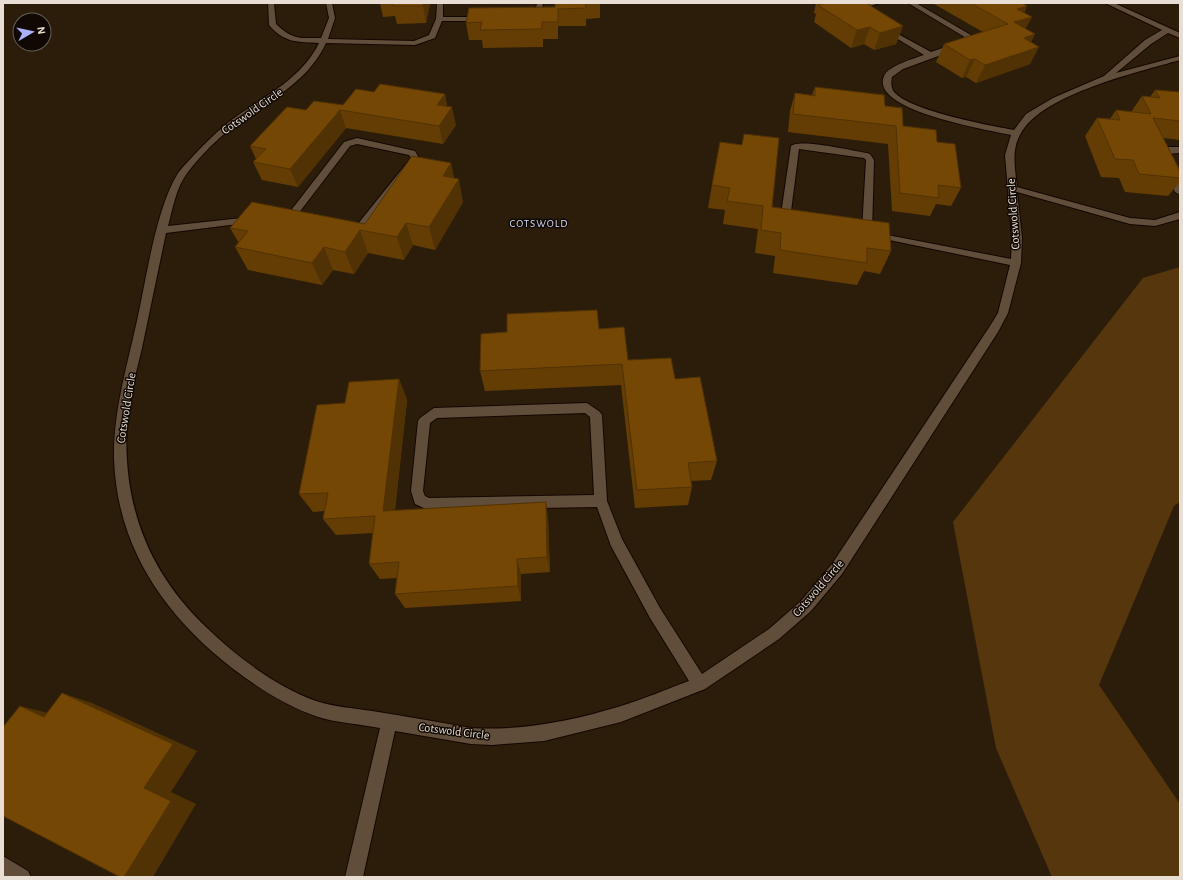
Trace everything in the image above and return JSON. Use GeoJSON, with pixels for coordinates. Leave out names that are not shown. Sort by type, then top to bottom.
{"type":"FeatureCollection","features":[{"type":"Feature","properties":{"kind":"street"},"geometry":{"type":"LineString","coordinates":[[271,3],[273,25],[285,36],[297,40],[415,43],[432,36],[439,19],[440,3]]}},
{"type":"Feature","properties":{"kind":"street","name":"Cotswold Circle"},"geometry":{"type":"LineString","coordinates":[[330,3],[332,18],[330,27],[316,58],[292,83],[229,126],[198,154],[184,171],[175,186],[162,230],[121,420],[119,446],[120,472],[130,521],[144,557],[162,590],[192,626],[221,653],[260,680],[304,703],[328,712],[471,736],[492,737],[544,733],[621,714],[700,684],[774,634],[806,606],[838,569],[1003,313],[1016,263],[1017,238],[1009,155],[1016,133],[1029,116],[1056,100],[1106,78],[1180,58]]}},
{"type":"Feature","properties":{"kind":"street"},"geometry":{"type":"LineString","coordinates":[[527,19],[538,15],[540,3]]}},
{"type":"Feature","properties":{"kind":"street"},"geometry":{"type":"LineString","coordinates":[[864,17],[858,13],[858,9],[876,3]]}},
{"type":"Feature","properties":{"kind":"street"},"geometry":{"type":"LineString","coordinates":[[911,3],[972,38],[971,41],[930,54],[900,66],[888,76],[887,84],[892,94],[911,106],[975,125],[1016,133]]}},
{"type":"Feature","properties":{"kind":"street"},"geometry":{"type":"LineString","coordinates":[[1113,4],[1180,36]]}},
{"type":"Feature","properties":{"kind":"street"},"geometry":{"type":"LineString","coordinates":[[439,19],[487,19]]}},
{"type":"Feature","properties":{"kind":"street"},"geometry":{"type":"LineString","coordinates":[[876,24],[930,54]]}},
{"type":"Feature","properties":{"kind":"street","name":"Cotswold Circle"},"geometry":{"type":"LineString","coordinates":[[1106,78],[1148,42],[1168,30]]}},
{"type":"Feature","properties":{"kind":"street"},"geometry":{"type":"LineString","coordinates":[[357,142],[412,153],[415,158],[360,228],[349,231],[316,224],[288,215],[347,144],[357,142]]}},
{"type":"Feature","properties":{"kind":"street"},"geometry":{"type":"LineString","coordinates":[[867,234],[870,160],[867,156],[808,146],[795,146],[792,156],[785,221],[867,234],[1016,263]]}},
{"type":"Feature","properties":{"kind":"street"},"geometry":{"type":"LineString","coordinates":[[1180,150],[1166,150],[1161,153],[1180,192]]}},
{"type":"Feature","properties":{"kind":"street"},"geometry":{"type":"LineString","coordinates":[[1011,188],[1126,220],[1155,222],[1174,218],[1180,215]]}},
{"type":"Feature","properties":{"kind":"street"},"geometry":{"type":"LineString","coordinates":[[162,230],[261,218]]}},
{"type":"Feature","properties":{"kind":"street"},"geometry":{"type":"LineString","coordinates":[[601,501],[428,504],[419,500],[417,491],[424,421],[434,413],[587,408],[596,415],[601,501],[616,542],[655,614],[700,684]]}},
{"type":"Feature","properties":{"kind":"street"},"geometry":{"type":"LineString","coordinates":[[354,877],[389,722]]}},
{"type":"Feature","properties":{"kind":"street"},"geometry":{"type":"LineString","coordinates":[[3,865],[22,877]]}},
{"type":"Feature","properties":{"kind":"shaded area"},"geometry":{"type":"Polygon","coordinates":[[[1180,267],[1180,502],[1174,506],[1099,685],[1180,804],[1180,877],[1052,877],[996,748],[953,522],[1143,278],[1180,267]]]}},
{"type":"Feature","properties":{"kind":"building"},"geometry":{"type":"Polygon","coordinates":[[[394,3],[423,3],[423,6],[393,6],[394,3]]]}},
{"type":"Feature","properties":{"kind":"building"},"geometry":{"type":"Polygon","coordinates":[[[555,3],[585,3],[586,8],[558,9],[558,22],[542,22],[542,29],[480,30],[482,22],[466,23],[469,8],[555,7],[555,3]]]}},
{"type":"Feature","properties":{"kind":"building"},"geometry":{"type":"Polygon","coordinates":[[[825,3],[866,3],[903,26],[880,33],[870,27],[857,30],[818,5],[825,3]]]}},
{"type":"Feature","properties":{"kind":"building"},"geometry":{"type":"Polygon","coordinates":[[[971,3],[1022,3],[1027,6],[1017,9],[1032,17],[1014,22],[1035,34],[1024,38],[1039,47],[985,65],[975,59],[970,60],[944,44],[1008,24],[971,3]]]}},
{"type":"Feature","properties":{"kind":"building"},"geometry":{"type":"Polygon","coordinates":[[[380,84],[445,94],[437,105],[452,107],[439,126],[340,110],[290,169],[253,162],[266,149],[250,146],[287,107],[306,110],[314,101],[343,105],[356,89],[374,92],[380,84]]]}},
{"type":"Feature","properties":{"kind":"building"},"geometry":{"type":"Polygon","coordinates":[[[815,87],[884,95],[885,106],[902,108],[903,126],[936,130],[937,142],[955,144],[961,188],[938,185],[939,198],[900,193],[896,126],[793,114],[795,93],[815,96],[815,87]]]}},
{"type":"Feature","properties":{"kind":"building"},"geometry":{"type":"Polygon","coordinates":[[[1155,90],[1180,92],[1180,121],[1153,118],[1180,171],[1180,178],[1139,174],[1133,160],[1115,159],[1097,118],[1120,120],[1116,110],[1151,114],[1142,96],[1160,98],[1155,90]]]}},
{"type":"Feature","properties":{"kind":"building"},"geometry":{"type":"Polygon","coordinates":[[[744,134],[779,138],[772,207],[889,223],[891,251],[867,248],[867,263],[780,250],[781,233],[761,230],[763,206],[727,201],[730,188],[712,185],[720,142],[742,145],[744,134]]]}},
{"type":"Feature","properties":{"kind":"building"},"geometry":{"type":"Polygon","coordinates":[[[412,156],[451,163],[443,176],[459,179],[429,227],[406,223],[397,237],[360,230],[345,252],[324,247],[312,263],[235,247],[248,231],[230,228],[252,202],[365,224],[412,156]]]}},
{"type":"Feature","properties":{"kind":"building"},"geometry":{"type":"Polygon","coordinates":[[[597,310],[599,329],[624,327],[628,360],[671,358],[675,379],[700,377],[717,461],[688,463],[692,487],[637,490],[622,364],[480,371],[481,334],[507,332],[507,314],[597,310]]]}},
{"type":"Feature","properties":{"kind":"building"},"geometry":{"type":"Polygon","coordinates":[[[399,379],[383,511],[546,502],[547,557],[517,559],[518,586],[395,594],[399,562],[369,564],[375,516],[323,519],[328,493],[299,494],[317,405],[345,403],[349,382],[399,379]]]}},
{"type":"Feature","properties":{"kind":"building"},"geometry":{"type":"Polygon","coordinates":[[[62,693],[173,744],[144,788],[171,801],[124,877],[120,877],[3,816],[3,727],[20,706],[44,717],[62,693]]]}},
{"type":"Feature","properties":{"kind":"district","name":"COTSWOLD"},"geometry":{"type":"Point","coordinates":[539,223]}}]}
